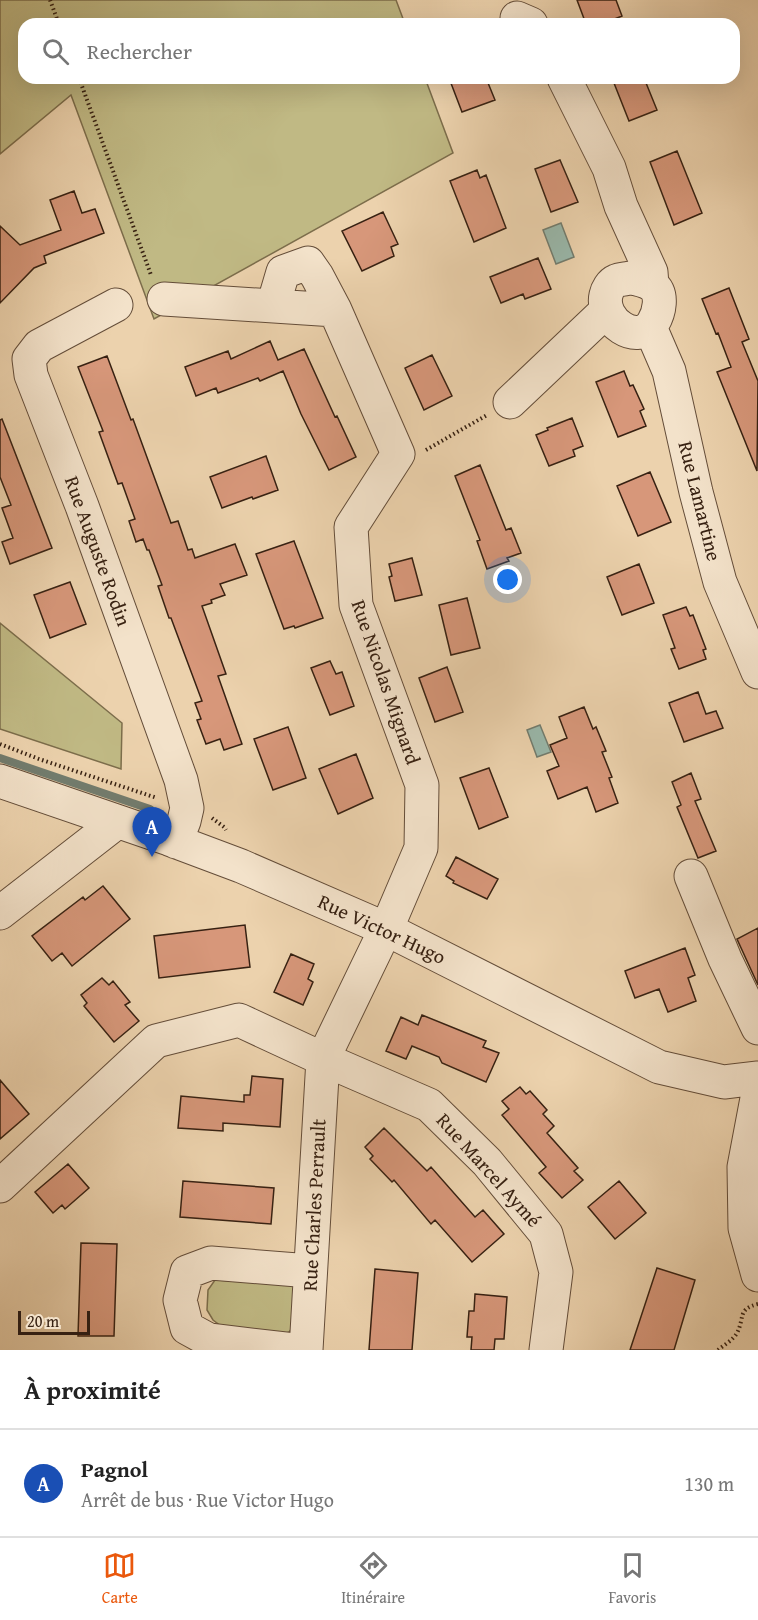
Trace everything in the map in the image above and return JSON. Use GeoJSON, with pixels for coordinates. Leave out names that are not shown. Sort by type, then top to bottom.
{"type":"FeatureCollection","features":[{"type":"Feature","properties":{"kind":"street"},"geometry":{"type":"LineString","coordinates":[[567,84],[609,168],[621,206],[651,272],[652,285]]}},
{"type":"Feature","properties":{"kind":"street"},"geometry":{"type":"LineString","coordinates":[[616,281],[621,206]]}},
{"type":"Feature","properties":{"kind":"street"},"geometry":{"type":"LineString","coordinates":[[273,306],[283,272],[308,263],[335,310],[398,454]]}},
{"type":"Feature","properties":{"kind":"street"},"geometry":{"type":"LineString","coordinates":[[630,278],[652,285],[660,301],[658,314],[650,327],[639,332],[627,331],[614,323],[606,311],[605,301],[607,290],[616,281],[630,278]]}},
{"type":"Feature","properties":{"kind":"street"},"geometry":{"type":"LineString","coordinates":[[167,299],[335,310]]}},
{"type":"Feature","properties":{"kind":"street","name":"Rue Auguste Rodin"},"geometry":{"type":"LineString","coordinates":[[116,305],[39,346],[29,359],[30,375],[86,517],[181,780],[187,808],[176,842]]}},
{"type":"Feature","properties":{"kind":"street"},"geometry":{"type":"LineString","coordinates":[[510,402],[606,311]]}},
{"type":"Feature","properties":{"kind":"street","name":"Rue Lamartine"},"geometry":{"type":"LineString","coordinates":[[650,327],[669,370],[696,492],[720,582],[758,672]]}},
{"type":"Feature","properties":{"kind":"street","name":"Rue Nicolas Mignard"},"geometry":{"type":"LineString","coordinates":[[386,929],[421,848],[422,785],[356,605],[351,527],[398,454]]}},
{"type":"Feature","properties":{"kind":"street","name":"Rue Victor Hugo"},"geometry":{"type":"LineString","coordinates":[[0,781],[176,842],[224,846],[241,866],[386,929],[659,1067],[724,1082],[758,1078]]}},
{"type":"Feature","properties":{"kind":"street"},"geometry":{"type":"LineString","coordinates":[[0,913],[117,822]]}},
{"type":"Feature","properties":{"kind":"street"},"geometry":{"type":"LineString","coordinates":[[691,876],[725,959],[758,1028]]}},
{"type":"Feature","properties":{"kind":"street","name":"Rue Charles Perrault"},"geometry":{"type":"LineString","coordinates":[[306,1350],[323,1059],[386,929]]}},
{"type":"Feature","properties":{"kind":"street"},"geometry":{"type":"LineString","coordinates":[[0,1186],[156,1041],[239,1020],[323,1059]]}},
{"type":"Feature","properties":{"kind":"street","name":"Rue Marcel Aymé"},"geometry":{"type":"LineString","coordinates":[[323,1059],[429,1105],[487,1162],[546,1234],[556,1272],[546,1350]]}},
{"type":"Feature","properties":{"kind":"street"},"geometry":{"type":"LineString","coordinates":[[758,1093],[744,1167],[746,1228],[758,1275]]}},
{"type":"Feature","properties":{"kind":"street"},"geometry":{"type":"LineString","coordinates":[[294,1350],[209,1340],[187,1328],[180,1300],[187,1272],[211,1263],[310,1271]]}},
{"type":"Feature","properties":{"kind":"path"},"geometry":{"type":"LineString","coordinates":[[50,0],[57,18]]}},
{"type":"Feature","properties":{"kind":"path"},"geometry":{"type":"LineString","coordinates":[[81,84],[152,277],[167,299]]}},
{"type":"Feature","properties":{"kind":"path"},"geometry":{"type":"LineString","coordinates":[[398,454],[426,450],[510,402]]}},
{"type":"Feature","properties":{"kind":"path"},"geometry":{"type":"LineString","coordinates":[[0,744],[215,819],[224,826],[224,846]]}},
{"type":"Feature","properties":{"kind":"path"},"geometry":{"type":"LineString","coordinates":[[718,1350],[735,1336],[741,1324],[743,1311],[748,1306],[758,1304]]}},
{"type":"Feature","properties":{"kind":"shaded area"},"geometry":{"type":"Polygon","coordinates":[[[0,0],[396,0],[403,18],[18,18],[18,84],[427,84],[453,153],[154,319],[71,95],[0,154],[0,0]]]}},
{"type":"Feature","properties":{"kind":"shaded area"},"geometry":{"type":"Polygon","coordinates":[[[561,223],[574,257],[556,264],[543,230],[561,223]]]}},
{"type":"Feature","properties":{"kind":"shaded area"},"geometry":{"type":"Polygon","coordinates":[[[0,623],[122,723],[121,769],[0,729],[0,623]]]}},
{"type":"Feature","properties":{"kind":"shaded area"},"geometry":{"type":"Polygon","coordinates":[[[540,725],[551,752],[537,757],[527,730],[540,725]]]}},
{"type":"Feature","properties":{"kind":"shaded area"},"geometry":{"type":"Polygon","coordinates":[[[215,1280],[293,1284],[296,1309],[292,1328],[280,1336],[221,1326],[213,1320],[207,1310],[208,1290],[215,1280]]]}},
{"type":"Feature","properties":{"kind":"building"},"geometry":{"type":"Polygon","coordinates":[[[577,0],[616,0],[622,16],[617,18],[584,18],[577,0]]]}},
{"type":"Feature","properties":{"kind":"building"},"geometry":{"type":"Polygon","coordinates":[[[451,84],[488,84],[495,100],[462,112],[451,84]]]}},
{"type":"Feature","properties":{"kind":"building"},"geometry":{"type":"Polygon","coordinates":[[[614,84],[646,84],[657,110],[629,121],[614,84]]]}},
{"type":"Feature","properties":{"kind":"building"},"geometry":{"type":"Polygon","coordinates":[[[677,151],[702,213],[674,225],[650,162],[677,151]]]}},
{"type":"Feature","properties":{"kind":"building"},"geometry":{"type":"Polygon","coordinates":[[[560,160],[578,202],[551,212],[535,169],[560,160]]]}},
{"type":"Feature","properties":{"kind":"building"},"geometry":{"type":"Polygon","coordinates":[[[477,170],[480,178],[486,175],[506,228],[474,242],[450,181],[477,170]]]}},
{"type":"Feature","properties":{"kind":"building"},"geometry":{"type":"Polygon","coordinates":[[[74,191],[82,213],[95,209],[104,233],[44,256],[46,263],[34,268],[0,303],[0,226],[20,245],[61,230],[50,200],[74,191]]]}},
{"type":"Feature","properties":{"kind":"building"},"geometry":{"type":"Polygon","coordinates":[[[383,212],[398,244],[391,247],[394,256],[362,271],[342,231],[383,212]]]}},
{"type":"Feature","properties":{"kind":"building"},"geometry":{"type":"Polygon","coordinates":[[[538,258],[551,289],[525,299],[523,294],[501,303],[490,277],[538,258]]]}},
{"type":"Feature","properties":{"kind":"building"},"geometry":{"type":"Polygon","coordinates":[[[729,288],[749,339],[742,342],[758,381],[757,471],[717,372],[731,367],[702,299],[729,288]]]}},
{"type":"Feature","properties":{"kind":"building"},"geometry":{"type":"Polygon","coordinates":[[[270,341],[278,360],[304,349],[356,457],[329,470],[283,371],[260,381],[258,378],[218,393],[216,388],[196,396],[185,367],[228,351],[231,359],[270,341]]]}},
{"type":"Feature","properties":{"kind":"building"},"geometry":{"type":"Polygon","coordinates":[[[432,355],[452,396],[424,410],[405,368],[432,355]]]}},
{"type":"Feature","properties":{"kind":"building"},"geometry":{"type":"Polygon","coordinates":[[[107,356],[171,523],[178,521],[188,550],[192,549],[195,558],[235,544],[247,575],[220,584],[225,595],[202,606],[226,674],[218,676],[242,744],[224,750],[220,739],[206,744],[197,720],[201,719],[195,703],[202,701],[171,618],[169,618],[158,586],[162,585],[149,550],[143,539],[136,542],[129,521],[135,519],[122,483],[118,484],[99,432],[103,431],[78,367],[107,356]]]}},
{"type":"Feature","properties":{"kind":"building"},"geometry":{"type":"Polygon","coordinates":[[[624,371],[644,409],[640,411],[646,426],[618,437],[596,382],[624,371]]]}},
{"type":"Feature","properties":{"kind":"building"},"geometry":{"type":"Polygon","coordinates":[[[572,418],[583,446],[573,450],[575,456],[549,466],[536,435],[572,418]]]}},
{"type":"Feature","properties":{"kind":"building"},"geometry":{"type":"Polygon","coordinates":[[[2,419],[52,548],[10,564],[2,542],[13,538],[2,508],[11,505],[0,477],[0,420],[2,419]]]}},
{"type":"Feature","properties":{"kind":"building"},"geometry":{"type":"Polygon","coordinates":[[[266,456],[278,490],[222,508],[210,477],[266,456]]]}},
{"type":"Feature","properties":{"kind":"building"},"geometry":{"type":"Polygon","coordinates":[[[480,465],[506,530],[511,528],[521,553],[507,558],[509,561],[487,569],[477,541],[480,540],[455,476],[480,465]]]}},
{"type":"Feature","properties":{"kind":"building"},"geometry":{"type":"Polygon","coordinates":[[[650,472],[671,522],[638,536],[617,486],[650,472]]]}},
{"type":"Feature","properties":{"kind":"building"},"geometry":{"type":"Polygon","coordinates":[[[294,541],[323,618],[295,628],[294,626],[284,629],[256,554],[294,541]]]}},
{"type":"Feature","properties":{"kind":"building"},"geometry":{"type":"Polygon","coordinates":[[[412,558],[422,595],[395,601],[389,577],[392,576],[389,564],[412,558]]]}},
{"type":"Feature","properties":{"kind":"building"},"geometry":{"type":"Polygon","coordinates":[[[639,564],[654,603],[622,615],[607,577],[639,564]]]}},
{"type":"Feature","properties":{"kind":"building"},"geometry":{"type":"Polygon","coordinates":[[[70,582],[86,624],[50,638],[34,595],[70,582]]]}},
{"type":"Feature","properties":{"kind":"building"},"geometry":{"type":"Polygon","coordinates":[[[467,598],[480,648],[451,655],[439,605],[467,598]]]}},
{"type":"Feature","properties":{"kind":"building"},"geometry":{"type":"Polygon","coordinates":[[[686,607],[690,616],[693,615],[706,649],[703,650],[706,659],[679,669],[671,649],[675,648],[663,615],[686,607]]]}},
{"type":"Feature","properties":{"kind":"building"},"geometry":{"type":"Polygon","coordinates":[[[330,661],[336,674],[342,672],[354,706],[330,715],[311,668],[330,661]]]}},
{"type":"Feature","properties":{"kind":"building"},"geometry":{"type":"Polygon","coordinates":[[[447,667],[463,712],[435,722],[419,678],[447,667]]]}},
{"type":"Feature","properties":{"kind":"building"},"geometry":{"type":"Polygon","coordinates":[[[698,692],[706,714],[716,711],[723,728],[684,742],[669,703],[698,692]]]}},
{"type":"Feature","properties":{"kind":"building"},"geometry":{"type":"Polygon","coordinates":[[[584,707],[606,751],[602,752],[612,777],[609,778],[618,803],[596,812],[587,787],[558,799],[547,771],[559,766],[550,745],[567,738],[559,717],[584,707]]]}},
{"type":"Feature","properties":{"kind":"building"},"geometry":{"type":"Polygon","coordinates":[[[288,727],[306,778],[273,790],[254,739],[288,727]]]}},
{"type":"Feature","properties":{"kind":"building"},"geometry":{"type":"Polygon","coordinates":[[[356,754],[373,798],[338,814],[319,769],[356,754]]]}},
{"type":"Feature","properties":{"kind":"building"},"geometry":{"type":"Polygon","coordinates":[[[489,768],[508,817],[479,829],[460,778],[489,768]]]}},
{"type":"Feature","properties":{"kind":"building"},"geometry":{"type":"Polygon","coordinates":[[[691,773],[701,799],[695,801],[716,851],[698,858],[677,807],[681,805],[672,782],[691,773]]]}},
{"type":"Feature","properties":{"kind":"building"},"geometry":{"type":"Polygon","coordinates":[[[456,857],[498,879],[487,899],[453,883],[454,881],[446,876],[456,857]]]}},
{"type":"Feature","properties":{"kind":"building"},"geometry":{"type":"Polygon","coordinates":[[[103,886],[130,919],[72,966],[62,953],[52,961],[32,936],[83,897],[85,900],[103,886]]]}},
{"type":"Feature","properties":{"kind":"building"},"geometry":{"type":"Polygon","coordinates":[[[245,925],[250,967],[159,978],[154,936],[245,925]]]}},
{"type":"Feature","properties":{"kind":"building"},"geometry":{"type":"Polygon","coordinates":[[[758,928],[758,985],[737,939],[758,928]]]}},
{"type":"Feature","properties":{"kind":"building"},"geometry":{"type":"Polygon","coordinates":[[[685,948],[695,975],[688,978],[696,1001],[668,1012],[659,989],[635,998],[625,971],[685,948]]]}},
{"type":"Feature","properties":{"kind":"building"},"geometry":{"type":"Polygon","coordinates":[[[291,954],[314,964],[308,979],[313,982],[303,1005],[274,992],[291,954]]]}},
{"type":"Feature","properties":{"kind":"building"},"geometry":{"type":"Polygon","coordinates":[[[102,978],[109,985],[113,981],[130,1002],[125,1005],[139,1021],[114,1042],[84,1006],[87,1003],[81,995],[102,978]]]}},
{"type":"Feature","properties":{"kind":"building"},"geometry":{"type":"Polygon","coordinates":[[[422,1015],[486,1041],[483,1047],[499,1053],[486,1082],[442,1063],[439,1057],[412,1046],[406,1059],[386,1051],[401,1017],[418,1025],[422,1015]]]}},
{"type":"Feature","properties":{"kind":"building"},"geometry":{"type":"Polygon","coordinates":[[[252,1076],[283,1079],[280,1127],[223,1123],[223,1131],[178,1128],[181,1096],[244,1102],[244,1095],[250,1095],[252,1076]]]}},
{"type":"Feature","properties":{"kind":"building"},"geometry":{"type":"Polygon","coordinates":[[[0,1080],[29,1114],[0,1139],[0,1080]]]}},
{"type":"Feature","properties":{"kind":"building"},"geometry":{"type":"Polygon","coordinates":[[[520,1087],[526,1094],[530,1091],[547,1110],[543,1114],[554,1126],[547,1133],[578,1168],[574,1171],[583,1180],[562,1198],[539,1173],[546,1167],[502,1115],[509,1109],[502,1101],[520,1087]]]}},
{"type":"Feature","properties":{"kind":"building"},"geometry":{"type":"Polygon","coordinates":[[[384,1128],[427,1171],[431,1167],[475,1217],[483,1210],[504,1234],[472,1262],[435,1220],[431,1224],[394,1180],[392,1182],[370,1159],[373,1156],[365,1147],[384,1128]]]}},
{"type":"Feature","properties":{"kind":"building"},"geometry":{"type":"Polygon","coordinates":[[[68,1164],[89,1188],[65,1209],[62,1205],[53,1213],[35,1192],[68,1164]]]}},
{"type":"Feature","properties":{"kind":"building"},"geometry":{"type":"Polygon","coordinates":[[[183,1181],[274,1188],[271,1224],[180,1217],[183,1181]]]}},
{"type":"Feature","properties":{"kind":"building"},"geometry":{"type":"Polygon","coordinates":[[[619,1181],[646,1213],[615,1239],[588,1207],[619,1181]]]}},
{"type":"Feature","properties":{"kind":"building"},"geometry":{"type":"Polygon","coordinates":[[[81,1243],[117,1244],[114,1336],[78,1336],[81,1243]]]}},
{"type":"Feature","properties":{"kind":"building"},"geometry":{"type":"Polygon","coordinates":[[[657,1268],[695,1280],[674,1350],[630,1350],[657,1268]]]}},
{"type":"Feature","properties":{"kind":"building"},"geometry":{"type":"Polygon","coordinates":[[[375,1269],[418,1273],[412,1350],[369,1350],[375,1269]]]}},
{"type":"Feature","properties":{"kind":"building"},"geometry":{"type":"Polygon","coordinates":[[[475,1294],[507,1297],[504,1339],[495,1339],[494,1350],[471,1350],[472,1337],[467,1337],[469,1311],[474,1311],[475,1294]]]}},
{"type":"Feature","properties":{"kind":"waterway"},"geometry":{"type":"LineString","coordinates":[[0,758],[150,809]]}},
{"type":"Feature","properties":{"kind":"place","name":"Pagnol"},"geometry":{"type":"Point","coordinates":[152,857]}}]}
